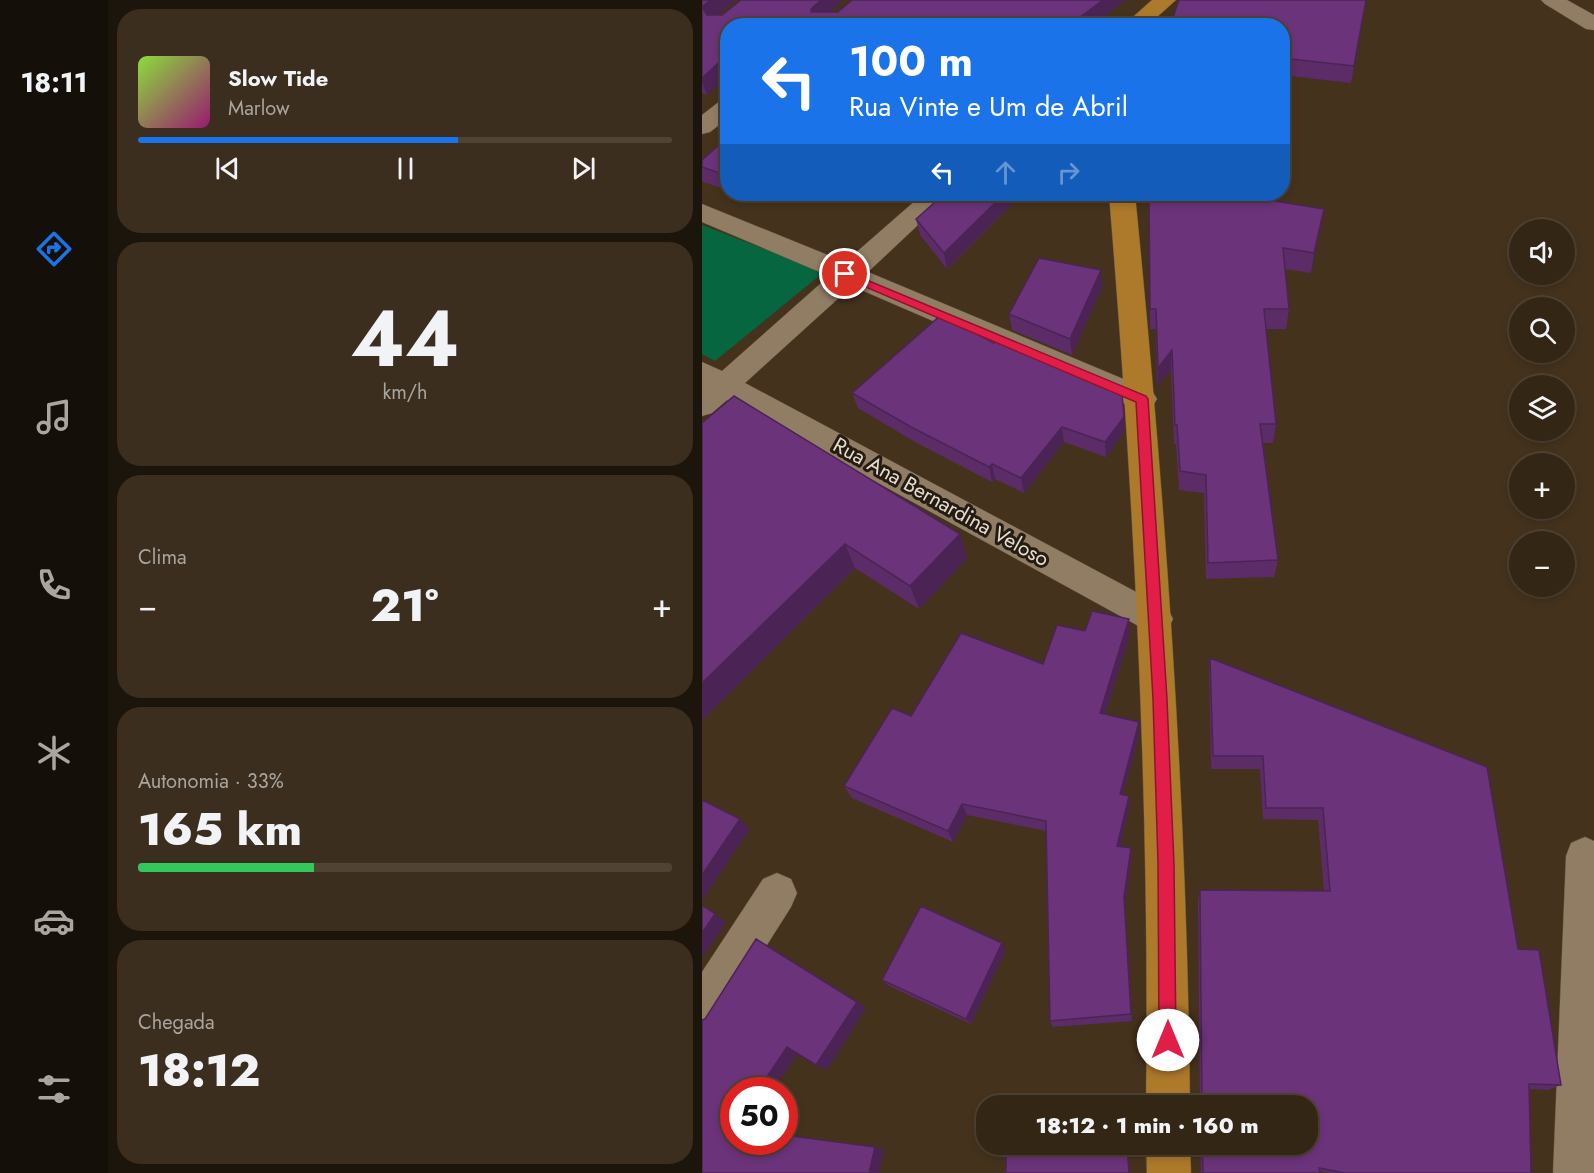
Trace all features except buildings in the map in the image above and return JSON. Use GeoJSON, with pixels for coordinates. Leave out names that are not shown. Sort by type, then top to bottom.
{"type":"FeatureCollection","features":[{"type":"Feature","properties":{"kind":"main road"},"geometry":{"type":"LineString","coordinates":[[1143,18],[1166,0]]}},
{"type":"Feature","properties":{"kind":"main road"},"geometry":{"type":"LineString","coordinates":[[1123,201],[1142,399],[1156,619],[1166,864],[1168,1095]]}},
{"type":"Feature","properties":{"kind":"main road"},"geometry":{"type":"LineString","coordinates":[[1168,1155],[1169,1173]]}},
{"type":"Feature","properties":{"kind":"street"},"geometry":{"type":"LineString","coordinates":[[1552,0],[1594,24]]}},
{"type":"Feature","properties":{"kind":"street"},"geometry":{"type":"LineString","coordinates":[[702,127],[720,112]]}},
{"type":"Feature","properties":{"kind":"street"},"geometry":{"type":"LineString","coordinates":[[702,405],[714,378],[845,274],[930,201]]}},
{"type":"Feature","properties":{"kind":"street"},"geometry":{"type":"LineString","coordinates":[[702,212],[1142,399]]}},
{"type":"Feature","properties":{"kind":"street","name":"Rua Ana Bernardina Veloso"},"geometry":{"type":"LineString","coordinates":[[714,378],[1156,619]]}},
{"type":"Feature","properties":{"kind":"street"},"geometry":{"type":"LineString","coordinates":[[1575,1173],[1589,858]]}},
{"type":"Feature","properties":{"kind":"street"},"geometry":{"type":"LineString","coordinates":[[702,1009],[777,893]]}},
{"type":"Feature","properties":{"kind":"green space"},"geometry":{"type":"Polygon","coordinates":[[[702,225],[824,272],[715,361],[702,354],[702,225]]]}},
{"type":"Feature","properties":{"kind":"route"},"geometry":{"type":"LineString","coordinates":[[845,274],[1142,399],[1160,699],[1166,864],[1168,1040]]}}]}
